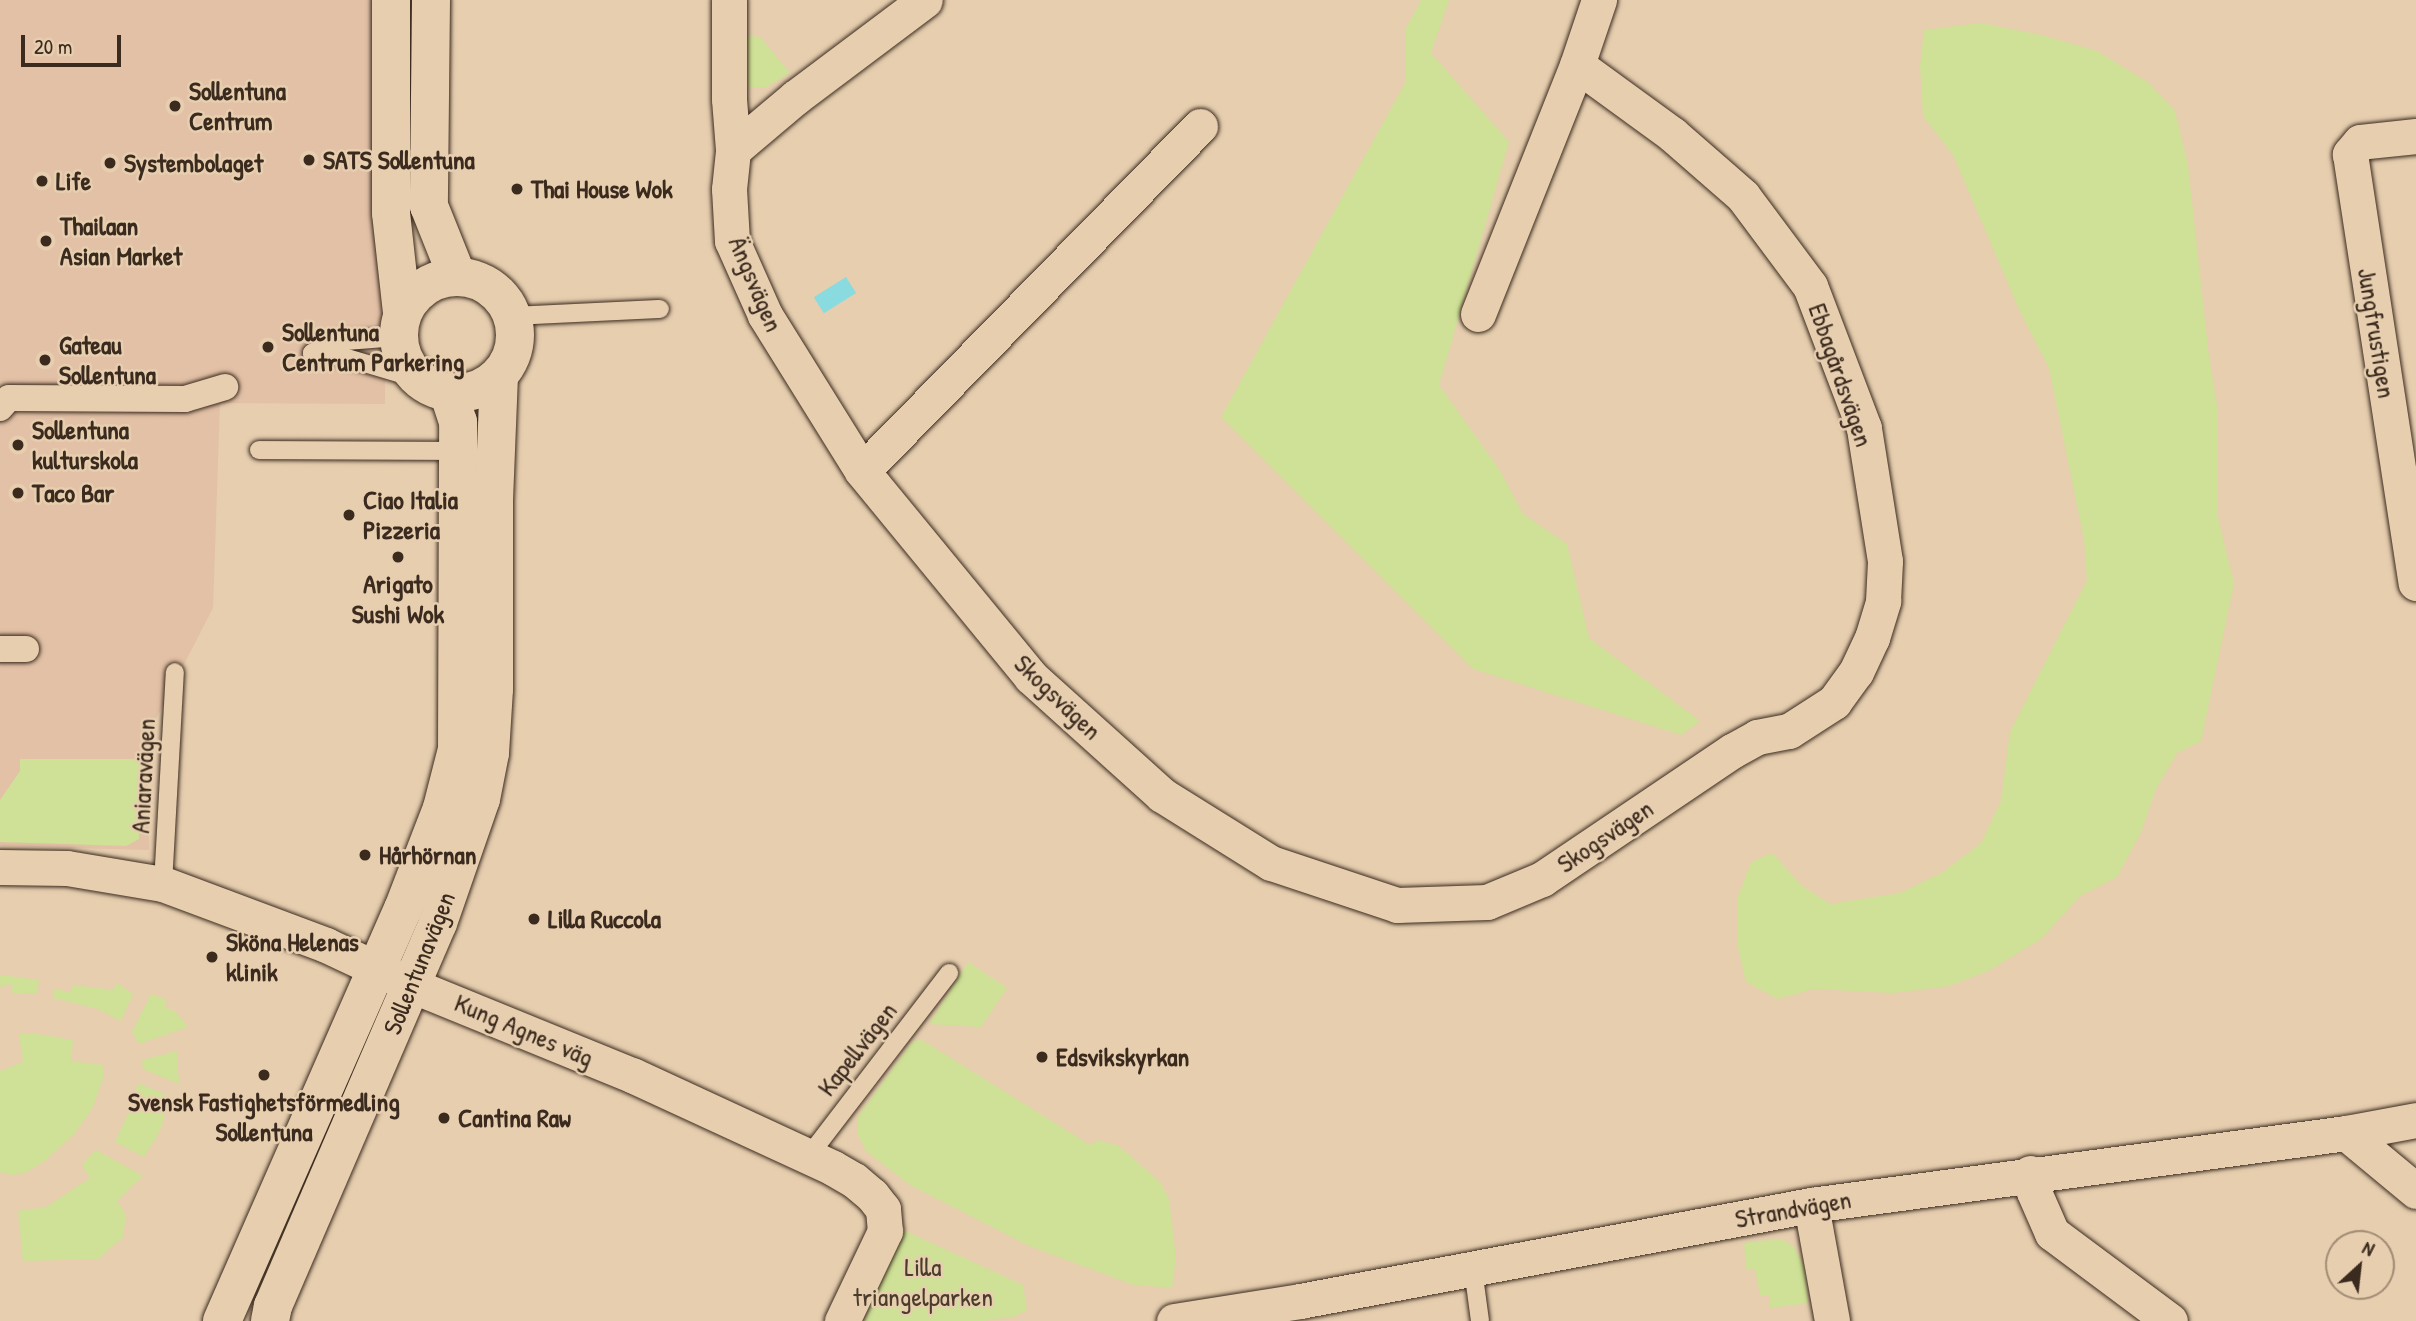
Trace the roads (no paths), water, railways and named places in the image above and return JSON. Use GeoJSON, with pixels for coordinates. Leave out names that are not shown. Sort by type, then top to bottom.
{"type":"FeatureCollection","features":[{"type":"Feature","properties":{"kind":"street"},"geometry":{"type":"LineString","coordinates":[[391,0],[391,212],[400,325],[403,357],[433,385],[468,393],[488,386],[499,377],[511,360],[516,345],[516,326],[507,306],[481,282],[457,276],[441,277],[420,289],[400,325]]}},
{"type":"Feature","properties":{"kind":"street"},"geometry":{"type":"LineString","coordinates":[[431,0],[429,206],[457,276]]}},
{"type":"Feature","properties":{"kind":"street","name":"Ängsvägen"},"geometry":{"type":"LineString","coordinates":[[729,0],[733,150],[729,189],[732,241],[765,315],[862,471]]}},
{"type":"Feature","properties":{"kind":"street"},"geometry":{"type":"LineString","coordinates":[[733,150],[796,97],[925,0]]}},
{"type":"Feature","properties":{"kind":"street"},"geometry":{"type":"LineString","coordinates":[[1478,314],[1577,65],[1599,0]]}},
{"type":"Feature","properties":{"kind":"street","name":"Ebbagårdsvägen"},"geometry":{"type":"LineString","coordinates":[[1577,65],[1672,134],[1743,196],[1810,286],[1864,428],[1885,561],[1883,601],[1872,638],[1856,672],[1834,702],[1789,731],[1757,737],[1732,751]]}},
{"type":"Feature","properties":{"kind":"street"},"geometry":{"type":"LineString","coordinates":[[862,471],[1200,126]]}},
{"type":"Feature","properties":{"kind":"street","name":"Jungfrustigen"},"geometry":{"type":"LineString","coordinates":[[2416,136],[2360,142],[2350,154],[2416,583]]}},
{"type":"Feature","properties":{"kind":"street","name":"Sollentunavägen"},"geometry":{"type":"LineString","coordinates":[[270,1321],[273,1306],[438,923],[481,799],[490,753],[499,377]]}},
{"type":"Feature","properties":{"kind":"street","name":"Sollentunavägen"},"geometry":{"type":"LineString","coordinates":[[222,1321],[377,967],[442,808],[457,749],[458,422],[433,385]]}},
{"type":"Feature","properties":{"kind":"street"},"geometry":{"type":"LineString","coordinates":[[0,408],[9,398],[185,399],[225,387]]}},
{"type":"Feature","properties":{"kind":"street","name":"Skogsvägen"},"geometry":{"type":"LineString","coordinates":[[862,471],[1031,677],[1162,795],[1271,863],[1397,905],[1487,902],[1542,879],[1732,751]]}},
{"type":"Feature","properties":{"kind":"street"},"geometry":{"type":"LineString","coordinates":[[0,649],[26,649]]}},
{"type":"Feature","properties":{"kind":"street","name":"Kung Agnes väg"},"geometry":{"type":"LineString","coordinates":[[0,867],[67,868],[163,884],[377,967],[411,985],[632,1074],[854,1180],[872,1195],[883,1209],[885,1231],[842,1321]]}},
{"type":"Feature","properties":{"kind":"street","name":"Strandvägen"},"geometry":{"type":"LineString","coordinates":[[1174,1321],[1473,1269],[1811,1205],[2030,1173],[2346,1133],[2416,1120]]}},
{"type":"Feature","properties":{"kind":"street"},"geometry":{"type":"LineString","coordinates":[[2346,1133],[2416,1191]]}},
{"type":"Feature","properties":{"kind":"street"},"geometry":{"type":"LineString","coordinates":[[2030,1173],[2034,1192],[2052,1233],[2170,1321]]}},
{"type":"Feature","properties":{"kind":"street"},"geometry":{"type":"LineString","coordinates":[[1811,1205],[1832,1321]]}},
{"type":"Feature","properties":{"kind":"lane"},"geometry":{"type":"LineString","coordinates":[[511,316],[660,309]]}},
{"type":"Feature","properties":{"kind":"lane"},"geometry":{"type":"LineString","coordinates":[[400,325],[333,342],[312,353],[344,357],[433,385]]}},
{"type":"Feature","properties":{"kind":"lane"},"geometry":{"type":"LineString","coordinates":[[259,450],[457,451]]}},
{"type":"Feature","properties":{"kind":"lane","name":"Aniaravägen"},"geometry":{"type":"LineString","coordinates":[[163,884],[175,672]]}},
{"type":"Feature","properties":{"kind":"lane","name":"Kapellvägen"},"geometry":{"type":"LineString","coordinates":[[808,1157],[949,973]]}},
{"type":"Feature","properties":{"kind":"lane"},"geometry":{"type":"LineString","coordinates":[[1473,1269],[1480,1321]]}},
{"type":"Feature","properties":{"kind":"water"},"geometry":{"type":"Polygon","coordinates":[[[846,277],[856,293],[824,313],[814,297],[846,277]]]}},
{"type":"Feature","properties":{"kind":"place","name":"Sollentuna Centrum"},"geometry":{"type":"Point","coordinates":[175,106]}},
{"type":"Feature","properties":{"kind":"place","name":"SATS Sollentuna"},"geometry":{"type":"Point","coordinates":[309,160]}},
{"type":"Feature","properties":{"kind":"place","name":"Systembolaget"},"geometry":{"type":"Point","coordinates":[110,163]}},
{"type":"Feature","properties":{"kind":"place","name":"Life"},"geometry":{"type":"Point","coordinates":[42,181]}},
{"type":"Feature","properties":{"kind":"place","name":"Thai House Wok"},"geometry":{"type":"Point","coordinates":[517,189]}},
{"type":"Feature","properties":{"kind":"place","name":"Thailaan Asian Market"},"geometry":{"type":"Point","coordinates":[46,241]}},
{"type":"Feature","properties":{"kind":"place","name":"Sollentuna Centrum Parkering"},"geometry":{"type":"Point","coordinates":[268,347]}},
{"type":"Feature","properties":{"kind":"place","name":"Gateau Sollentuna"},"geometry":{"type":"Point","coordinates":[45,360]}},
{"type":"Feature","properties":{"kind":"place","name":"Sollentuna kulturskola"},"geometry":{"type":"Point","coordinates":[18,445]}},
{"type":"Feature","properties":{"kind":"place","name":"Taco Bar"},"geometry":{"type":"Point","coordinates":[18,493]}},
{"type":"Feature","properties":{"kind":"place","name":"Ciao Italia Pizzeria"},"geometry":{"type":"Point","coordinates":[349,515]}},
{"type":"Feature","properties":{"kind":"place","name":"Arigato Sushi Wok"},"geometry":{"type":"Point","coordinates":[398,557]}},
{"type":"Feature","properties":{"kind":"place","name":"Hårhörnan"},"geometry":{"type":"Point","coordinates":[365,855]}},
{"type":"Feature","properties":{"kind":"place","name":"Lilla Ruccola"},"geometry":{"type":"Point","coordinates":[534,919]}},
{"type":"Feature","properties":{"kind":"place","name":"Sköna Helenas klinik"},"geometry":{"type":"Point","coordinates":[212,957]}},
{"type":"Feature","properties":{"kind":"place","name":"Edsvikskyrkan"},"geometry":{"type":"Point","coordinates":[1042,1057]}},
{"type":"Feature","properties":{"kind":"place","name":"Svensk Fastighetsförmedling Sollentuna"},"geometry":{"type":"Point","coordinates":[264,1075]}},
{"type":"Feature","properties":{"kind":"place","name":"Cantina Raw"},"geometry":{"type":"Point","coordinates":[444,1118]}},
{"type":"Feature","properties":{"kind":"park label","name":"Lilla triangelparken"},"geometry":{"type":"Point","coordinates":[923,1282]}}]}
